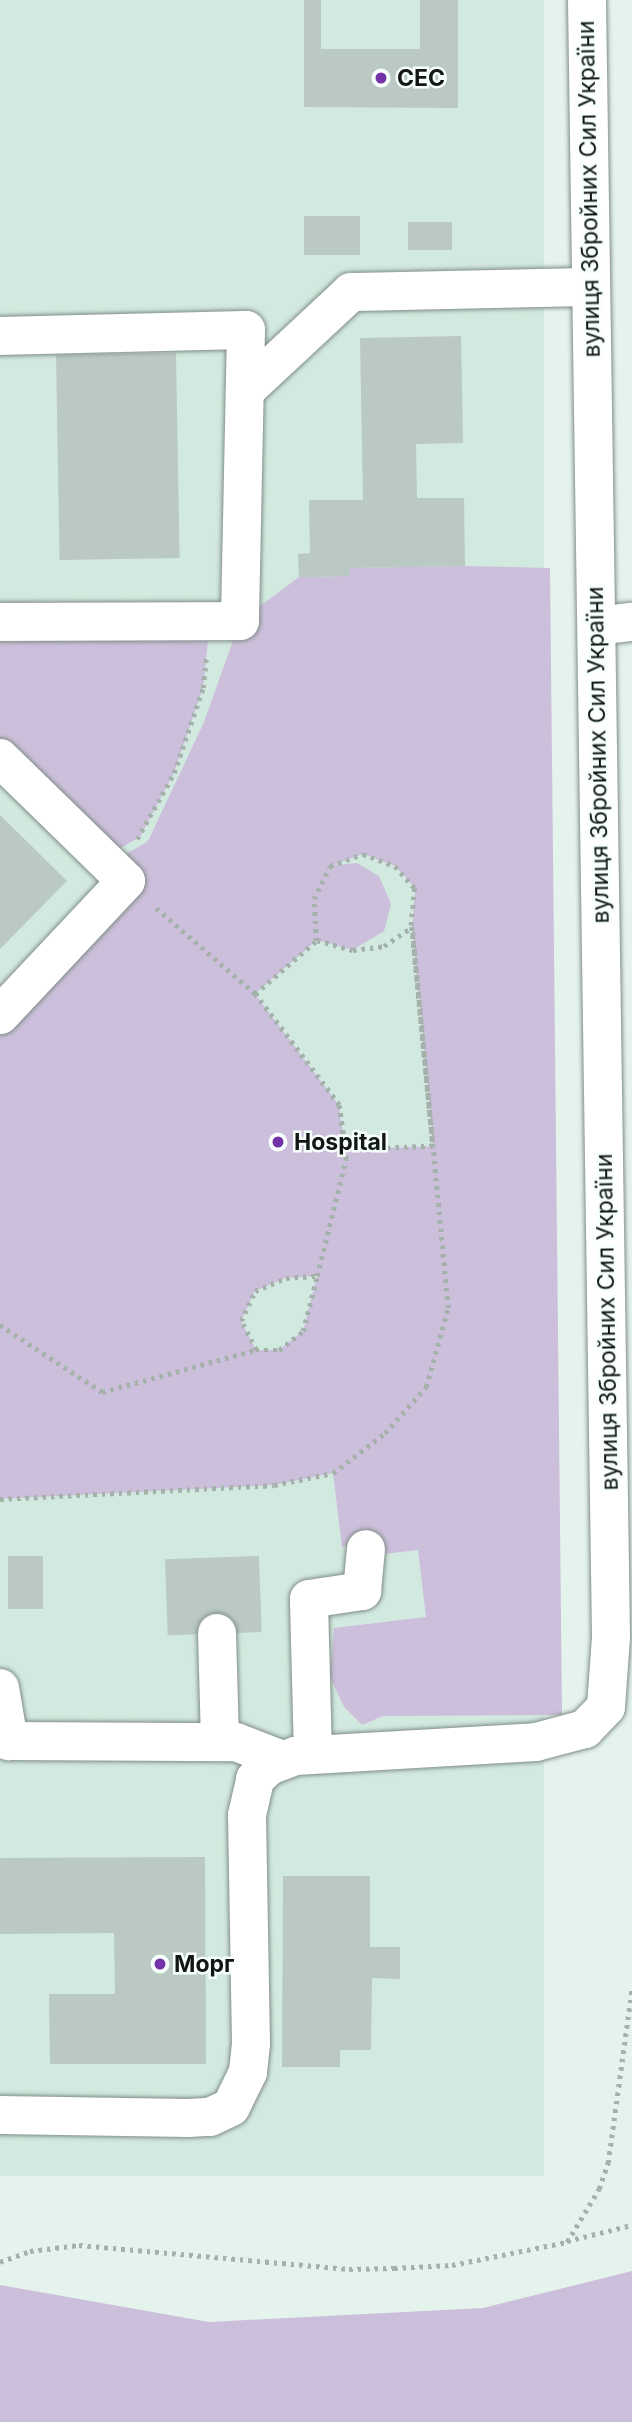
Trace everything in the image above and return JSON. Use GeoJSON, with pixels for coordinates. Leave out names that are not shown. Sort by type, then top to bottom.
{"type":"FeatureCollection","features":[{"type":"Feature","properties":{"kind":"street","name":"вулиця Збройних Сил України"},"geometry":{"type":"LineString","coordinates":[[297,1757],[536,1742],[585,1729],[606,1707],[611,1637],[614,624],[590,287],[587,0]]}},
{"type":"Feature","properties":{"kind":"street"},"geometry":{"type":"LineString","coordinates":[[245,391],[351,292],[590,287]]}},
{"type":"Feature","properties":{"kind":"street"},"geometry":{"type":"LineString","coordinates":[[0,336],[246,330],[240,621],[0,622]]}},
{"type":"Feature","properties":{"kind":"street"},"geometry":{"type":"LineString","coordinates":[[0,758],[113,870],[0,1015]]}},
{"type":"Feature","properties":{"kind":"street"},"geometry":{"type":"LineString","coordinates":[[297,1757],[309,1600],[362,1591],[366,1549]]}},
{"type":"Feature","properties":{"kind":"street"},"geometry":{"type":"LineString","coordinates":[[217,1633],[220,1742]]}},
{"type":"Feature","properties":{"kind":"street"},"geometry":{"type":"LineString","coordinates":[[0,1688],[9,1741],[236,1742],[297,1757]]}},
{"type":"Feature","properties":{"kind":"street"},"geometry":{"type":"LineString","coordinates":[[0,2115],[188,2118],[210,2117],[231,2107],[248,2072],[251,2044],[249,1796],[255,1779],[297,1757]]}},
{"type":"Feature","properties":{"kind":"path"},"geometry":{"type":"LineString","coordinates":[[0,1325],[102,1392],[256,1350],[279,1350],[303,1331],[346,1159],[339,1105],[254,994],[113,870],[140,837],[174,773],[203,688],[209,621]]}},
{"type":"Feature","properties":{"kind":"path"},"geometry":{"type":"LineString","coordinates":[[0,1499],[274,1485],[333,1473],[386,1433],[426,1387],[448,1308],[412,927],[415,888],[395,866],[363,854],[330,866],[314,899],[317,940]]}},
{"type":"Feature","properties":{"kind":"path"},"geometry":{"type":"LineString","coordinates":[[317,940],[353,950],[384,946],[412,927]]}},
{"type":"Feature","properties":{"kind":"path"},"geometry":{"type":"LineString","coordinates":[[254,994],[317,940]]}},
{"type":"Feature","properties":{"kind":"path"},"geometry":{"type":"LineString","coordinates":[[345,1150],[433,1146]]}},
{"type":"Feature","properties":{"kind":"path"},"geometry":{"type":"LineString","coordinates":[[256,1350],[241,1321],[255,1291],[286,1278],[317,1276]]}},
{"type":"Feature","properties":{"kind":"path"},"geometry":{"type":"LineString","coordinates":[[567,2242],[599,2189],[608,2163],[632,1988]]}},
{"type":"Feature","properties":{"kind":"path"},"geometry":{"type":"LineString","coordinates":[[0,2262],[41,2249],[79,2245],[336,2268],[394,2269],[452,2265],[567,2242],[632,2225]]}},
{"type":"Feature","properties":{"kind":"shaded area","name":"Hospital"},"geometry":{"type":"Polygon","coordinates":[[[0,0],[544,0],[544,2176],[0,2176],[0,0]]]}},
{"type":"Feature","properties":{"kind":"shaded area"},"geometry":{"type":"Polygon","coordinates":[[[349,568],[550,568],[562,1715],[383,1716],[362,1725],[344,1707],[330,1677],[334,1628],[426,1617],[418,1550],[384,1554],[381,1542],[342,1547],[333,1473],[274,1485],[0,1499],[0,1015],[118,859],[148,841],[204,722],[240,621],[299,577],[349,576],[349,568]],[[363,854],[334,865],[357,863],[379,876],[391,904],[384,931],[353,950],[317,940],[255,994],[339,1105],[345,1150],[433,1146],[412,927],[415,888],[395,866],[363,854]],[[317,1276],[286,1278],[255,1291],[241,1321],[256,1350],[279,1350],[303,1331],[317,1276]]]}},
{"type":"Feature","properties":{"kind":"shaded area"},"geometry":{"type":"Polygon","coordinates":[[[210,621],[203,688],[174,773],[140,837],[101,859],[0,758],[0,622],[210,621]]]}},
{"type":"Feature","properties":{"kind":"shaded area"},"geometry":{"type":"Polygon","coordinates":[[[632,2271],[632,2422],[0,2422],[0,2285],[209,2322],[483,2308],[632,2271]]]}},
{"type":"Feature","properties":{"kind":"building","name":"СЕС"},"geometry":{"type":"Polygon","coordinates":[[[304,0],[321,0],[321,49],[420,49],[420,0],[458,0],[458,108],[304,107],[304,0]]]}},
{"type":"Feature","properties":{"kind":"building"},"geometry":{"type":"Polygon","coordinates":[[[304,216],[360,216],[360,255],[304,255],[304,216]]]}},
{"type":"Feature","properties":{"kind":"building"},"geometry":{"type":"Polygon","coordinates":[[[408,222],[452,222],[452,250],[408,250],[408,222]]]}},
{"type":"Feature","properties":{"kind":"building"},"geometry":{"type":"Polygon","coordinates":[[[461,336],[463,443],[416,444],[417,498],[464,498],[465,566],[349,568],[350,576],[299,577],[298,554],[310,553],[309,500],[363,500],[360,338],[461,336]]]}},
{"type":"Feature","properties":{"kind":"building"},"geometry":{"type":"Polygon","coordinates":[[[176,353],[180,558],[60,560],[56,355],[176,353]]]}},
{"type":"Feature","properties":{"kind":"building"},"geometry":{"type":"Polygon","coordinates":[[[0,815],[67,881],[0,949],[0,815]]]}},
{"type":"Feature","properties":{"kind":"building"},"geometry":{"type":"Polygon","coordinates":[[[8,1556],[43,1556],[43,1609],[8,1609],[8,1556]]]}},
{"type":"Feature","properties":{"kind":"building"},"geometry":{"type":"Polygon","coordinates":[[[259,1556],[262,1632],[168,1635],[165,1559],[259,1556]]]}},
{"type":"Feature","properties":{"kind":"building","name":"Морг"},"geometry":{"type":"Polygon","coordinates":[[[205,1857],[206,2064],[50,2064],[49,1994],[115,1994],[114,1933],[0,1934],[0,1858],[205,1857]]]}},
{"type":"Feature","properties":{"kind":"building","name":"Морг"},"geometry":{"type":"Polygon","coordinates":[[[283,1876],[370,1876],[370,1947],[400,1947],[400,1979],[372,1978],[371,2050],[340,2050],[340,2067],[282,2067],[283,1876]]]}},
{"type":"Feature","properties":{"kind":"place","name":"СЕС"},"geometry":{"type":"Point","coordinates":[381,78]}},
{"type":"Feature","properties":{"kind":"place","name":"Hospital"},"geometry":{"type":"Point","coordinates":[278,1142]}},
{"type":"Feature","properties":{"kind":"place","name":"Морг"},"geometry":{"type":"Point","coordinates":[160,1964]}}]}
